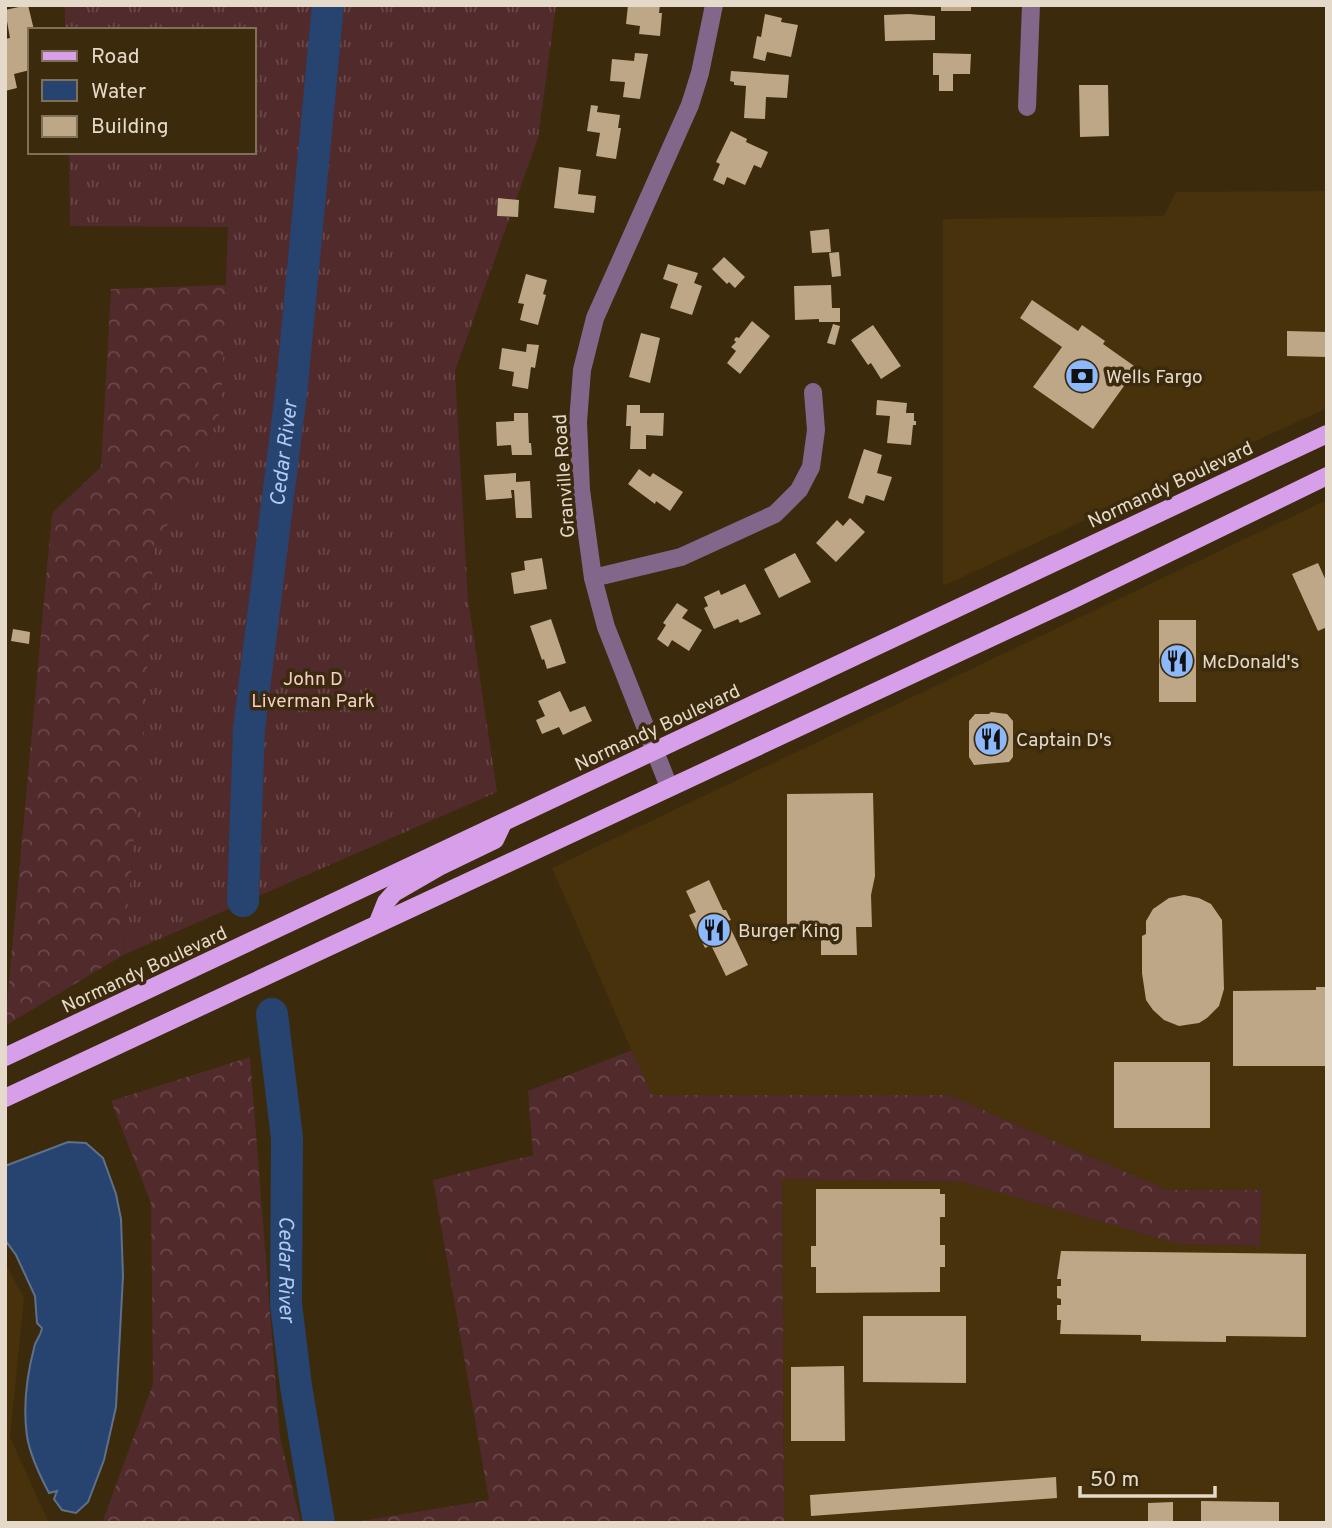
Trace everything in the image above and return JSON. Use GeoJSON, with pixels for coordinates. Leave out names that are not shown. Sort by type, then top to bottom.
{"type":"FeatureCollection","features":[{"type":"Feature","properties":{"kind":"main road","name":"Normandy Boulevard"},"geometry":{"type":"LineString","coordinates":[[5,1057],[1327,434]]}},
{"type":"Feature","properties":{"kind":"main road"},"geometry":{"type":"LineString","coordinates":[[5,1098],[1074,599],[1327,476]]}},
{"type":"Feature","properties":{"kind":"main road"},"geometry":{"type":"LineString","coordinates":[[378,922],[386,902],[394,893],[439,867],[495,840],[503,823]]}},
{"type":"Feature","properties":{"kind":"street","name":"Granville Road"},"geometry":{"type":"LineString","coordinates":[[669,787],[606,627],[593,578],[581,489],[578,422],[582,370],[595,318],[690,105],[701,73],[714,5]]}},
{"type":"Feature","properties":{"kind":"street"},"geometry":{"type":"LineString","coordinates":[[1027,107],[1031,5]]}},
{"type":"Feature","properties":{"kind":"street"},"geometry":{"type":"LineString","coordinates":[[593,578],[681,557],[775,514],[799,491],[811,467],[816,430],[813,392]]}},
{"type":"Feature","properties":{"kind":"shaded area"},"geometry":{"type":"Polygon","coordinates":[[[1327,191],[1327,408],[943,586],[943,219],[1164,216],[1176,192],[1327,191]]]}},
{"type":"Feature","properties":{"kind":"shaded area"},"geometry":{"type":"Polygon","coordinates":[[[1327,500],[1327,1523],[784,1523],[782,1179],[962,1182],[1179,1244],[1260,1246],[1262,1191],[1167,1190],[949,1095],[651,1095],[552,868],[1327,500]]]}},
{"type":"Feature","properties":{"kind":"shaded area"},"geometry":{"type":"Polygon","coordinates":[[[5,1263],[24,1298],[10,1437],[49,1523],[5,1523],[5,1263]]]}},
{"type":"Feature","properties":{"kind":"green space","name":"John D Liverman Park"},"geometry":{"type":"Polygon","coordinates":[[[65,5],[556,5],[538,138],[455,371],[468,599],[497,792],[123,955],[144,733],[154,545],[180,507],[221,410],[228,227],[70,226],[69,154],[256,154],[256,28],[65,28],[65,5]]]}},
{"type":"Feature","properties":{"kind":"green space"},"geometry":{"type":"Polygon","coordinates":[[[226,285],[221,410],[180,507],[154,545],[144,733],[123,955],[5,1026],[52,513],[101,467],[111,289],[226,285]]]}},
{"type":"Feature","properties":{"kind":"green space"},"geometry":{"type":"Polygon","coordinates":[[[632,1050],[652,1095],[949,1095],[1167,1190],[1262,1190],[1260,1246],[1179,1244],[962,1182],[782,1179],[784,1523],[361,1523],[489,1500],[433,1180],[533,1155],[528,1091],[632,1050]]]}},
{"type":"Feature","properties":{"kind":"green space"},"geometry":{"type":"Polygon","coordinates":[[[250,1057],[280,1438],[301,1523],[102,1523],[153,1384],[151,1203],[111,1101],[250,1057]]]}},
{"type":"Feature","properties":{"kind":"water"},"geometry":{"type":"Polygon","coordinates":[[[68,1142],[86,1143],[103,1158],[116,1194],[121,1219],[123,1276],[116,1407],[104,1460],[88,1502],[76,1513],[62,1510],[54,1499],[57,1491],[49,1493],[28,1443],[25,1414],[28,1380],[35,1345],[42,1328],[37,1323],[35,1296],[16,1255],[5,1240],[5,1166],[68,1142]]]}},
{"type":"Feature","properties":{"kind":"building"},"geometry":{"type":"Polygon","coordinates":[[[28,5],[34,28],[28,28],[28,70],[14,74],[17,88],[5,91],[5,39],[10,38],[5,10],[28,5]]]}},
{"type":"Feature","properties":{"kind":"building"},"geometry":{"type":"Polygon","coordinates":[[[628,5],[660,5],[660,36],[639,34],[640,26],[626,24],[628,5]]]}},
{"type":"Feature","properties":{"kind":"building"},"geometry":{"type":"Polygon","coordinates":[[[941,5],[971,5],[971,11],[941,11],[941,5]]]}},
{"type":"Feature","properties":{"kind":"building"},"geometry":{"type":"Polygon","coordinates":[[[765,14],[782,18],[781,22],[798,25],[791,57],[767,52],[765,61],[753,58],[757,36],[761,37],[765,14]]]}},
{"type":"Feature","properties":{"kind":"building"},"geometry":{"type":"Polygon","coordinates":[[[884,15],[935,16],[935,40],[885,41],[884,15]]]}},
{"type":"Feature","properties":{"kind":"building"},"geometry":{"type":"Polygon","coordinates":[[[635,53],[648,54],[640,99],[623,97],[625,82],[610,81],[612,59],[634,61],[635,53]]]}},
{"type":"Feature","properties":{"kind":"building"},"geometry":{"type":"Polygon","coordinates":[[[933,53],[971,54],[970,74],[953,74],[953,91],[939,91],[939,75],[933,75],[933,53]]]}},
{"type":"Feature","properties":{"kind":"building"},"geometry":{"type":"Polygon","coordinates":[[[731,71],[789,75],[787,98],[766,97],[765,119],[744,118],[746,86],[734,85],[734,82],[730,81],[731,71]]]}},
{"type":"Feature","properties":{"kind":"building"},"geometry":{"type":"Polygon","coordinates":[[[1079,85],[1108,85],[1109,136],[1080,137],[1079,85]]]}},
{"type":"Feature","properties":{"kind":"building"},"geometry":{"type":"Polygon","coordinates":[[[591,105],[598,106],[597,112],[620,115],[618,128],[621,128],[616,159],[596,156],[600,133],[587,131],[591,105]]]}},
{"type":"Feature","properties":{"kind":"building"},"geometry":{"type":"Polygon","coordinates":[[[731,131],[747,139],[746,142],[768,152],[761,168],[754,165],[745,185],[727,177],[724,185],[713,180],[720,164],[716,162],[731,131]]]}},
{"type":"Feature","properties":{"kind":"building"},"geometry":{"type":"Polygon","coordinates":[[[559,167],[581,170],[578,194],[596,196],[594,213],[554,208],[559,167]]]}},
{"type":"Feature","properties":{"kind":"building"},"geometry":{"type":"Polygon","coordinates":[[[498,198],[519,200],[518,217],[497,216],[498,198]]]}},
{"type":"Feature","properties":{"kind":"building"},"geometry":{"type":"Polygon","coordinates":[[[829,229],[831,252],[812,253],[810,231],[829,229]]]}},
{"type":"Feature","properties":{"kind":"building"},"geometry":{"type":"Polygon","coordinates":[[[839,252],[841,276],[832,277],[829,253],[839,252]]]}},
{"type":"Feature","properties":{"kind":"building"},"geometry":{"type":"Polygon","coordinates":[[[724,257],[745,277],[735,288],[712,269],[724,257]]]}},
{"type":"Feature","properties":{"kind":"building"},"geometry":{"type":"Polygon","coordinates":[[[668,264],[698,273],[694,283],[702,286],[692,315],[670,308],[678,284],[663,279],[668,264]]]}},
{"type":"Feature","properties":{"kind":"building"},"geometry":{"type":"Polygon","coordinates":[[[526,274],[547,280],[538,325],[520,320],[524,304],[518,303],[526,274]]]}},
{"type":"Feature","properties":{"kind":"building"},"geometry":{"type":"Polygon","coordinates":[[[831,285],[832,308],[840,308],[840,322],[795,320],[794,286],[831,285]]]}},
{"type":"Feature","properties":{"kind":"building"},"geometry":{"type":"Polygon","coordinates":[[[1032,300],[1078,331],[1082,325],[1137,368],[1093,429],[1033,387],[1062,347],[1020,318],[1032,300]]]}},
{"type":"Feature","properties":{"kind":"building"},"geometry":{"type":"Polygon","coordinates":[[[752,321],[770,336],[740,374],[727,363],[736,351],[731,347],[736,342],[734,340],[739,338],[752,321]]]}},
{"type":"Feature","properties":{"kind":"building"},"geometry":{"type":"Polygon","coordinates":[[[833,324],[840,326],[835,345],[827,343],[833,324]]]}},
{"type":"Feature","properties":{"kind":"building"},"geometry":{"type":"Polygon","coordinates":[[[873,325],[901,366],[881,379],[851,340],[873,325]]]}},
{"type":"Feature","properties":{"kind":"building"},"geometry":{"type":"Polygon","coordinates":[[[1287,331],[1327,332],[1327,357],[1287,356],[1287,331]]]}},
{"type":"Feature","properties":{"kind":"building"},"geometry":{"type":"Polygon","coordinates":[[[641,333],[660,338],[650,383],[629,377],[641,333]]]}},
{"type":"Feature","properties":{"kind":"building"},"geometry":{"type":"Polygon","coordinates":[[[527,344],[539,345],[535,368],[531,367],[528,389],[512,386],[514,372],[499,369],[502,348],[526,352],[527,344]]]}},
{"type":"Feature","properties":{"kind":"building"},"geometry":{"type":"Polygon","coordinates":[[[877,400],[907,403],[906,413],[914,413],[916,421],[916,425],[913,425],[911,445],[887,443],[890,416],[876,415],[877,400]]]}},
{"type":"Feature","properties":{"kind":"building"},"geometry":{"type":"Polygon","coordinates":[[[627,405],[640,405],[640,413],[664,413],[663,436],[646,435],[646,449],[630,449],[631,426],[626,426],[627,405]]]}},
{"type":"Feature","properties":{"kind":"building"},"geometry":{"type":"Polygon","coordinates":[[[514,413],[528,413],[532,455],[512,455],[511,445],[497,446],[496,422],[514,421],[514,413]]]}},
{"type":"Feature","properties":{"kind":"building"},"geometry":{"type":"Polygon","coordinates":[[[864,449],[882,455],[877,473],[892,477],[884,501],[866,495],[863,504],[848,498],[864,449]]]}},
{"type":"Feature","properties":{"kind":"building"},"geometry":{"type":"Polygon","coordinates":[[[639,469],[650,477],[653,473],[683,492],[670,511],[656,501],[655,504],[628,484],[639,469]]]}},
{"type":"Feature","properties":{"kind":"building"},"geometry":{"type":"Polygon","coordinates":[[[516,473],[516,482],[530,481],[532,518],[516,518],[514,490],[511,490],[512,498],[486,500],[484,475],[516,473]]]}},
{"type":"Feature","properties":{"kind":"building"},"geometry":{"type":"Polygon","coordinates":[[[850,518],[865,532],[836,562],[816,543],[837,520],[843,526],[850,518]]]}},
{"type":"Feature","properties":{"kind":"building"},"geometry":{"type":"Polygon","coordinates":[[[795,553],[811,582],[779,598],[764,569],[795,553]]]}},
{"type":"Feature","properties":{"kind":"building"},"geometry":{"type":"Polygon","coordinates":[[[542,558],[547,589],[514,594],[511,573],[525,570],[524,561],[542,558]]]}},
{"type":"Feature","properties":{"kind":"building"},"geometry":{"type":"Polygon","coordinates":[[[1318,563],[1327,583],[1327,627],[1318,631],[1292,574],[1318,563]]]}},
{"type":"Feature","properties":{"kind":"building"},"geometry":{"type":"Polygon","coordinates":[[[745,584],[761,614],[740,623],[738,619],[714,629],[704,608],[708,606],[704,597],[719,590],[721,595],[745,584]]]}},
{"type":"Feature","properties":{"kind":"building"},"geometry":{"type":"Polygon","coordinates":[[[677,603],[688,610],[682,618],[702,630],[689,651],[672,640],[668,647],[657,639],[666,625],[663,623],[677,603]]]}},
{"type":"Feature","properties":{"kind":"building"},"geometry":{"type":"Polygon","coordinates":[[[551,619],[566,663],[547,669],[530,626],[551,619]]]}},
{"type":"Feature","properties":{"kind":"building","name":"McDonald's"},"geometry":{"type":"Polygon","coordinates":[[[1159,620],[1196,620],[1196,702],[1159,702],[1159,620]]]}},
{"type":"Feature","properties":{"kind":"building"},"geometry":{"type":"Polygon","coordinates":[[[13,629],[30,632],[29,644],[11,641],[13,629]]]}},
{"type":"Feature","properties":{"kind":"building"},"geometry":{"type":"Polygon","coordinates":[[[560,691],[570,712],[585,706],[592,721],[563,735],[559,727],[542,734],[536,720],[545,716],[538,701],[560,691]]]}},
{"type":"Feature","properties":{"kind":"building","name":"Captain D's"},"geometry":{"type":"Polygon","coordinates":[[[975,714],[1007,714],[1013,721],[1013,757],[1009,762],[974,765],[969,757],[969,721],[975,714]]]}},
{"type":"Feature","properties":{"kind":"building"},"geometry":{"type":"Polygon","coordinates":[[[873,793],[875,876],[871,895],[872,927],[856,927],[857,955],[821,955],[821,927],[787,927],[787,794],[873,793]]]}},
{"type":"Feature","properties":{"kind":"building","name":"Burger King"},"geometry":{"type":"Polygon","coordinates":[[[709,880],[723,910],[726,910],[731,920],[727,921],[748,965],[726,976],[711,945],[705,948],[689,915],[696,912],[686,891],[709,880]]]}},
{"type":"Feature","properties":{"kind":"building"},"geometry":{"type":"Polygon","coordinates":[[[1184,895],[1211,904],[1222,920],[1224,989],[1219,1006],[1207,1018],[1199,1023],[1179,1026],[1164,1020],[1146,1000],[1142,973],[1142,936],[1146,934],[1146,921],[1153,909],[1169,898],[1184,895]]]}},
{"type":"Feature","properties":{"kind":"building"},"geometry":{"type":"Polygon","coordinates":[[[1316,987],[1327,987],[1327,1066],[1233,1066],[1233,991],[1316,990],[1316,987]]]}},
{"type":"Feature","properties":{"kind":"building"},"geometry":{"type":"Polygon","coordinates":[[[1114,1062],[1210,1062],[1210,1128],[1114,1128],[1114,1062]]]}},
{"type":"Feature","properties":{"kind":"building"},"geometry":{"type":"Polygon","coordinates":[[[816,1189],[940,1189],[940,1194],[945,1194],[945,1217],[940,1217],[940,1245],[945,1245],[945,1267],[940,1267],[940,1292],[816,1293],[816,1267],[811,1267],[811,1246],[816,1246],[816,1189]]]}},
{"type":"Feature","properties":{"kind":"building"},"geometry":{"type":"Polygon","coordinates":[[[1061,1251],[1306,1254],[1306,1337],[1226,1336],[1226,1342],[1141,1341],[1141,1335],[1060,1334],[1061,1320],[1057,1320],[1057,1305],[1061,1305],[1061,1299],[1057,1298],[1057,1286],[1061,1286],[1061,1279],[1057,1279],[1061,1251]]]}},
{"type":"Feature","properties":{"kind":"building"},"geometry":{"type":"Polygon","coordinates":[[[863,1316],[966,1316],[966,1383],[863,1382],[863,1316]]]}},
{"type":"Feature","properties":{"kind":"building"},"geometry":{"type":"Polygon","coordinates":[[[844,1366],[845,1441],[791,1441],[791,1367],[844,1366]]]}},
{"type":"Feature","properties":{"kind":"building"},"geometry":{"type":"Polygon","coordinates":[[[1056,1477],[1057,1498],[811,1516],[810,1495],[1056,1477]]]}},
{"type":"Feature","properties":{"kind":"building"},"geometry":{"type":"Polygon","coordinates":[[[1201,1501],[1279,1502],[1279,1523],[1201,1523],[1201,1501]]]}},
{"type":"Feature","properties":{"kind":"building"},"geometry":{"type":"Polygon","coordinates":[[[1173,1502],[1173,1523],[1148,1523],[1148,1503],[1173,1502]]]}},
{"type":"Feature","properties":{"kind":"waterway","name":"Cedar River"},"geometry":{"type":"LineString","coordinates":[[243,901],[249,729],[292,385],[328,5]]}},
{"type":"Feature","properties":{"kind":"waterway","name":"Cedar River"},"geometry":{"type":"LineString","coordinates":[[272,1014],[287,1138],[286,1304],[296,1386],[319,1523]]}},
{"type":"Feature","properties":{"kind":"place","name":"Wells Fargo"},"geometry":{"type":"Point","coordinates":[1082,376]}},
{"type":"Feature","properties":{"kind":"place","name":"McDonald's"},"geometry":{"type":"Point","coordinates":[1177,661]}},
{"type":"Feature","properties":{"kind":"place","name":"Captain D's"},"geometry":{"type":"Point","coordinates":[991,739]}},
{"type":"Feature","properties":{"kind":"place","name":"Burger King"},"geometry":{"type":"Point","coordinates":[714,930]}}]}
